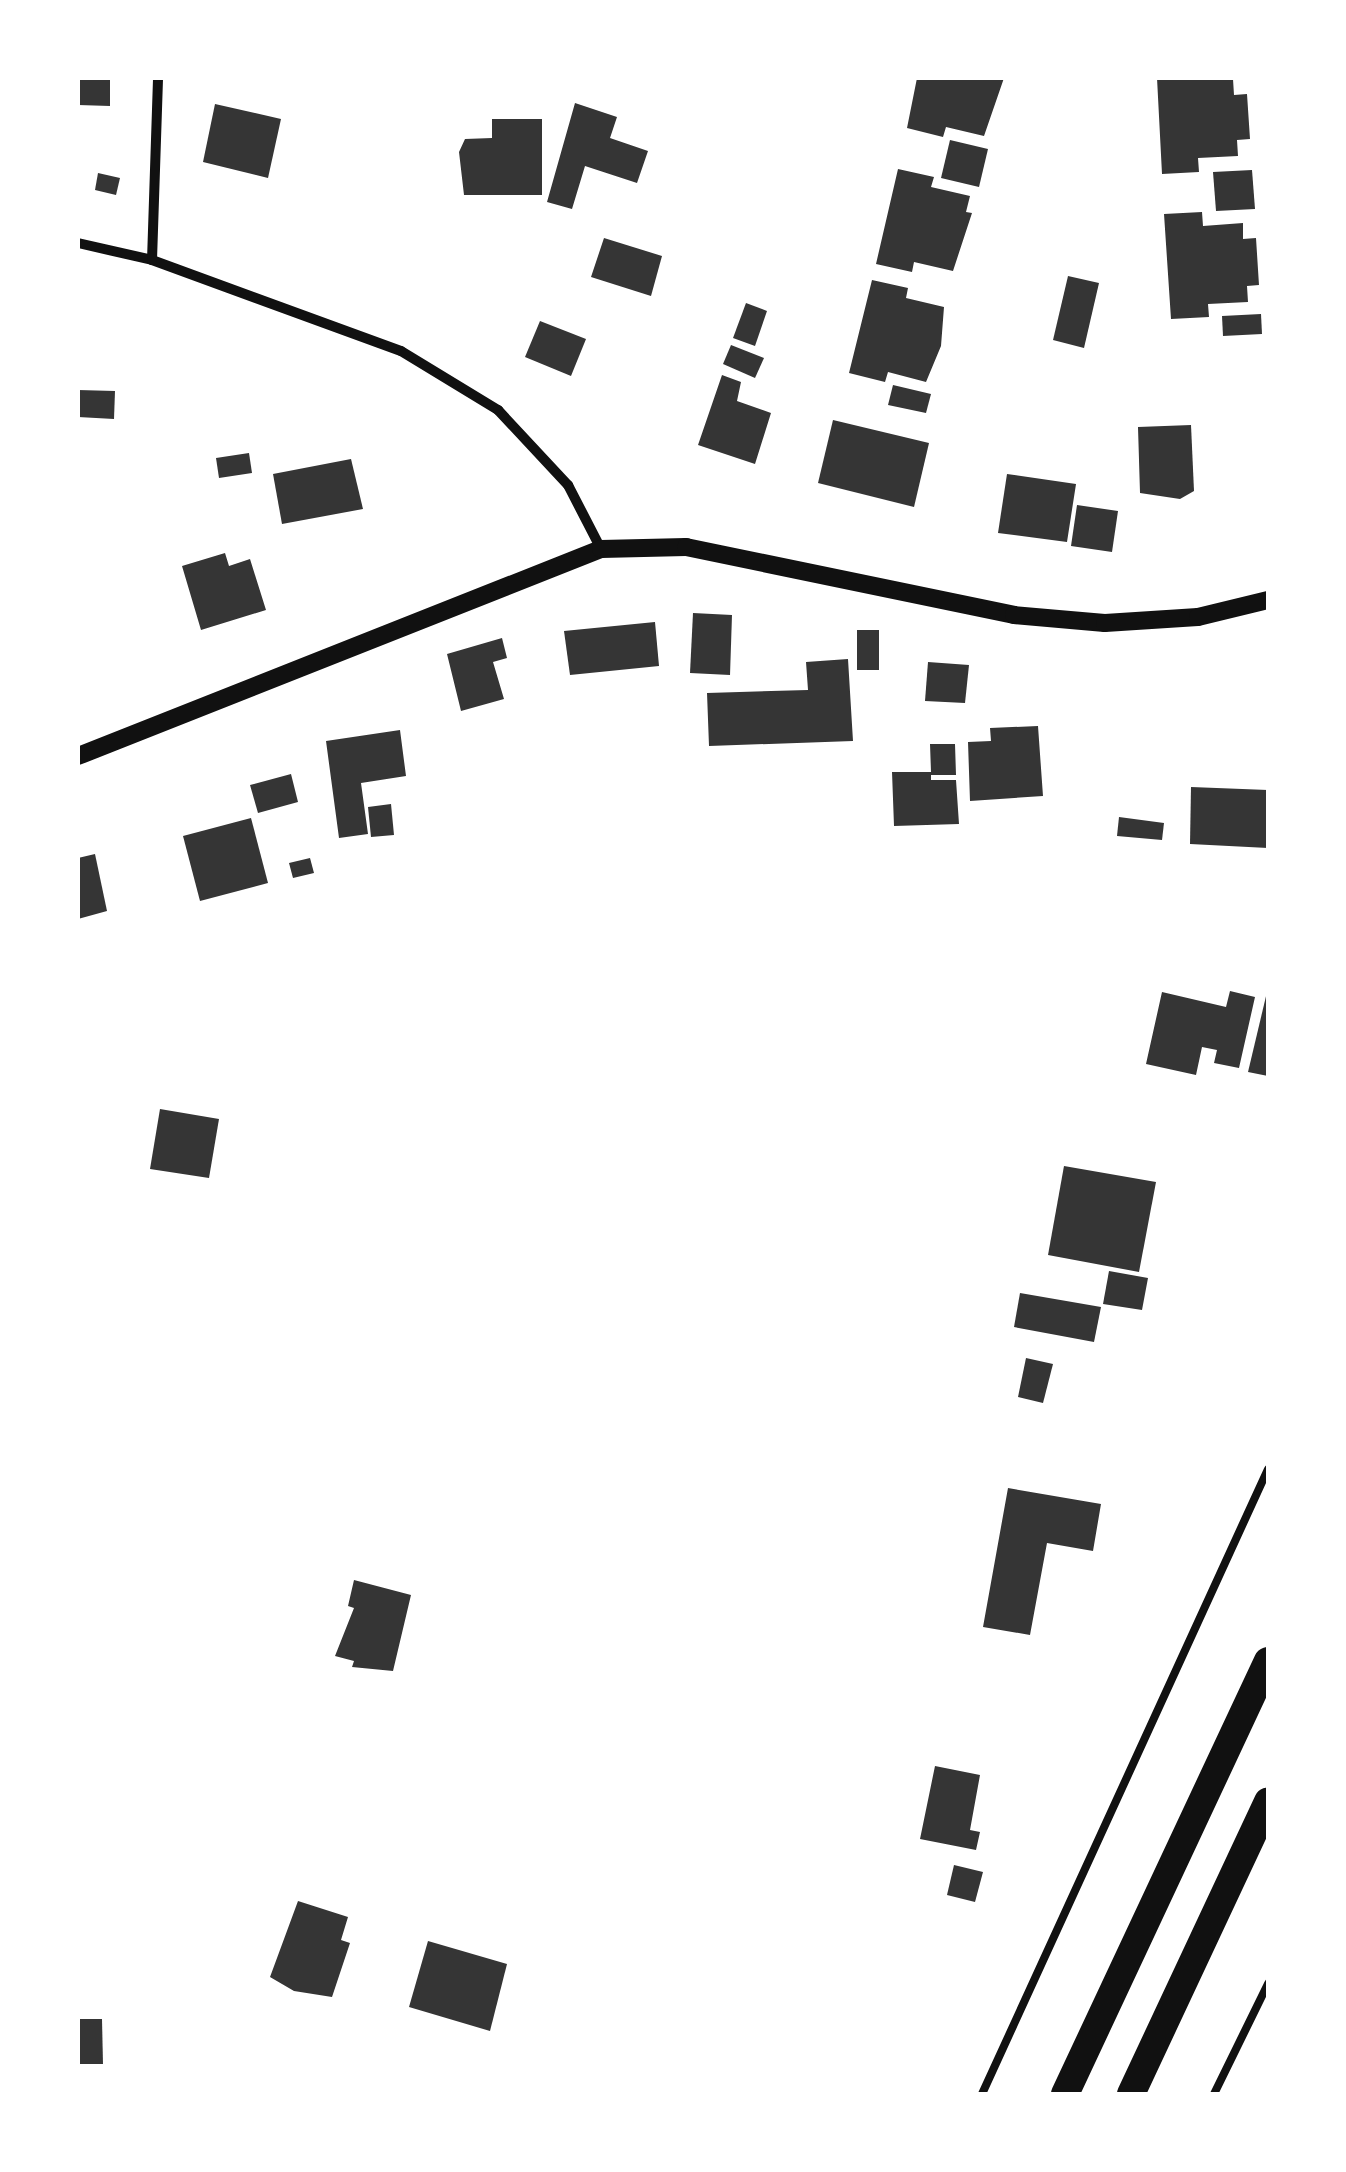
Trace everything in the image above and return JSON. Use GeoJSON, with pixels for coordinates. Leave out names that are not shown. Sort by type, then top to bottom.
{"type":"FeatureCollection","features":[{"type":"Feature","properties":{"kind":"highway"},"geometry":{"type":"LineString","coordinates":[[1065,2094],[1268,1662]]}},
{"type":"Feature","properties":{"kind":"highway"},"geometry":{"type":"LineString","coordinates":[[1130,2094],[1268,1802]]}},
{"type":"Feature","properties":{"kind":"street"},"geometry":{"type":"LineString","coordinates":[[152,260],[158,78]]}},
{"type":"Feature","properties":{"kind":"street"},"geometry":{"type":"LineString","coordinates":[[78,243],[152,260],[402,351],[489,404],[568,485],[601,549]]}},
{"type":"Feature","properties":{"kind":"street"},"geometry":{"type":"LineString","coordinates":[[78,756],[601,549],[686,547],[1014,615],[1105,623],[1198,617],[1268,600]]}},
{"type":"Feature","properties":{"kind":"lane"},"geometry":{"type":"LineString","coordinates":[[982,2094],[1268,1468]]}},
{"type":"Feature","properties":{"kind":"lane"},"geometry":{"type":"LineString","coordinates":[[1214,2094],[1268,1984]]}},
{"type":"Feature","properties":{"kind":"building"},"geometry":{"type":"Polygon","coordinates":[[[78,78],[110,78],[110,106],[78,105],[78,78]]]}},
{"type":"Feature","properties":{"kind":"building"},"geometry":{"type":"Polygon","coordinates":[[[917,78],[1004,78],[984,136],[946,127],[943,137],[907,128],[917,78]]]}},
{"type":"Feature","properties":{"kind":"building"},"geometry":{"type":"Polygon","coordinates":[[[1157,78],[1233,79],[1234,95],[1247,94],[1250,139],[1237,140],[1238,156],[1198,158],[1199,172],[1162,174],[1157,78]]]}},
{"type":"Feature","properties":{"kind":"building"},"geometry":{"type":"Polygon","coordinates":[[[575,103],[617,117],[610,138],[648,151],[637,183],[585,166],[572,209],[547,202],[575,103]]]}},
{"type":"Feature","properties":{"kind":"building"},"geometry":{"type":"Polygon","coordinates":[[[215,104],[281,119],[268,178],[203,162],[215,104]]]}},
{"type":"Feature","properties":{"kind":"building"},"geometry":{"type":"Polygon","coordinates":[[[492,119],[542,119],[542,195],[464,195],[459,152],[465,139],[492,138],[492,119]]]}},
{"type":"Feature","properties":{"kind":"building"},"geometry":{"type":"Polygon","coordinates":[[[950,140],[988,149],[979,187],[941,178],[950,140]]]}},
{"type":"Feature","properties":{"kind":"building"},"geometry":{"type":"Polygon","coordinates":[[[898,169],[934,177],[931,187],[970,196],[966,212],[972,213],[953,271],[914,262],[912,272],[876,264],[898,169]]]}},
{"type":"Feature","properties":{"kind":"building"},"geometry":{"type":"Polygon","coordinates":[[[1252,170],[1255,209],[1216,211],[1213,172],[1252,170]]]}},
{"type":"Feature","properties":{"kind":"building"},"geometry":{"type":"Polygon","coordinates":[[[98,173],[120,178],[116,195],[95,190],[98,173]]]}},
{"type":"Feature","properties":{"kind":"building"},"geometry":{"type":"Polygon","coordinates":[[[1202,212],[1203,226],[1243,223],[1243,239],[1256,238],[1259,285],[1247,286],[1248,302],[1208,304],[1209,317],[1171,319],[1164,214],[1202,212]]]}},
{"type":"Feature","properties":{"kind":"building"},"geometry":{"type":"Polygon","coordinates":[[[604,238],[662,256],[651,296],[591,277],[604,238]]]}},
{"type":"Feature","properties":{"kind":"building"},"geometry":{"type":"Polygon","coordinates":[[[1068,276],[1099,283],[1084,348],[1053,340],[1068,276]]]}},
{"type":"Feature","properties":{"kind":"building"},"geometry":{"type":"Polygon","coordinates":[[[872,280],[908,288],[906,298],[944,307],[941,346],[926,382],[888,372],[885,382],[849,373],[872,280]]]}},
{"type":"Feature","properties":{"kind":"building"},"geometry":{"type":"Polygon","coordinates":[[[746,303],[767,311],[755,346],[733,338],[746,303]]]}},
{"type":"Feature","properties":{"kind":"building"},"geometry":{"type":"Polygon","coordinates":[[[1261,314],[1262,334],[1223,336],[1222,316],[1261,314]]]}},
{"type":"Feature","properties":{"kind":"building"},"geometry":{"type":"Polygon","coordinates":[[[540,321],[586,339],[571,376],[525,357],[540,321]]]}},
{"type":"Feature","properties":{"kind":"building"},"geometry":{"type":"Polygon","coordinates":[[[731,345],[764,358],[755,378],[723,364],[731,345]]]}},
{"type":"Feature","properties":{"kind":"building"},"geometry":{"type":"Polygon","coordinates":[[[722,375],[741,382],[737,401],[771,413],[755,464],[698,445],[722,375]]]}},
{"type":"Feature","properties":{"kind":"building"},"geometry":{"type":"Polygon","coordinates":[[[893,385],[931,394],[926,413],[888,405],[893,385]]]}},
{"type":"Feature","properties":{"kind":"building"},"geometry":{"type":"Polygon","coordinates":[[[78,390],[115,391],[114,419],[78,417],[78,390]]]}},
{"type":"Feature","properties":{"kind":"building"},"geometry":{"type":"Polygon","coordinates":[[[833,420],[929,443],[914,507],[818,483],[833,420]]]}},
{"type":"Feature","properties":{"kind":"building"},"geometry":{"type":"Polygon","coordinates":[[[1191,425],[1194,491],[1180,499],[1140,493],[1138,427],[1191,425]]]}},
{"type":"Feature","properties":{"kind":"building"},"geometry":{"type":"Polygon","coordinates":[[[249,453],[252,473],[219,478],[216,458],[249,453]]]}},
{"type":"Feature","properties":{"kind":"building"},"geometry":{"type":"Polygon","coordinates":[[[351,459],[363,509],[282,524],[273,474],[351,459]]]}},
{"type":"Feature","properties":{"kind":"building"},"geometry":{"type":"Polygon","coordinates":[[[1007,474],[1076,484],[1067,542],[998,533],[1007,474]]]}},
{"type":"Feature","properties":{"kind":"building"},"geometry":{"type":"Polygon","coordinates":[[[1077,505],[1118,511],[1112,552],[1071,546],[1077,505]]]}},
{"type":"Feature","properties":{"kind":"building"},"geometry":{"type":"Polygon","coordinates":[[[225,553],[229,566],[250,559],[266,610],[201,630],[182,566],[225,553]]]}},
{"type":"Feature","properties":{"kind":"building"},"geometry":{"type":"Polygon","coordinates":[[[693,613],[732,615],[730,675],[690,673],[693,613]]]}},
{"type":"Feature","properties":{"kind":"building"},"geometry":{"type":"Polygon","coordinates":[[[655,622],[659,666],[570,675],[564,631],[655,622]]]}},
{"type":"Feature","properties":{"kind":"building"},"geometry":{"type":"Polygon","coordinates":[[[857,630],[879,630],[879,670],[857,670],[857,630]]]}},
{"type":"Feature","properties":{"kind":"building"},"geometry":{"type":"Polygon","coordinates":[[[502,638],[507,658],[493,662],[504,699],[461,711],[447,654],[502,638]]]}},
{"type":"Feature","properties":{"kind":"building"},"geometry":{"type":"Polygon","coordinates":[[[848,659],[853,741],[709,746],[707,693],[808,690],[806,662],[848,659]]]}},
{"type":"Feature","properties":{"kind":"building"},"geometry":{"type":"Polygon","coordinates":[[[928,662],[969,665],[965,703],[925,701],[928,662]]]}},
{"type":"Feature","properties":{"kind":"building"},"geometry":{"type":"Polygon","coordinates":[[[1038,726],[1043,796],[970,801],[968,742],[991,741],[990,728],[1038,726]]]}},
{"type":"Feature","properties":{"kind":"building"},"geometry":{"type":"Polygon","coordinates":[[[400,730],[406,776],[361,783],[368,834],[339,838],[326,741],[400,730]]]}},
{"type":"Feature","properties":{"kind":"building"},"geometry":{"type":"Polygon","coordinates":[[[930,744],[955,744],[956,775],[931,775],[931,780],[956,780],[959,824],[894,826],[892,772],[931,772],[930,744]]]}},
{"type":"Feature","properties":{"kind":"building"},"geometry":{"type":"Polygon","coordinates":[[[291,774],[298,802],[258,813],[250,785],[291,774]]]}},
{"type":"Feature","properties":{"kind":"building"},"geometry":{"type":"Polygon","coordinates":[[[1191,787],[1268,790],[1268,848],[1190,844],[1191,787]]]}},
{"type":"Feature","properties":{"kind":"building"},"geometry":{"type":"Polygon","coordinates":[[[391,804],[394,835],[371,837],[368,807],[391,804]]]}},
{"type":"Feature","properties":{"kind":"building"},"geometry":{"type":"Polygon","coordinates":[[[1119,817],[1164,823],[1162,840],[1117,836],[1119,817]]]}},
{"type":"Feature","properties":{"kind":"building"},"geometry":{"type":"Polygon","coordinates":[[[251,818],[268,883],[200,901],[183,836],[251,818]]]}},
{"type":"Feature","properties":{"kind":"building"},"geometry":{"type":"Polygon","coordinates":[[[95,854],[107,911],[78,919],[78,858],[95,854]]]}},
{"type":"Feature","properties":{"kind":"building"},"geometry":{"type":"Polygon","coordinates":[[[310,858],[314,873],[293,878],[289,863],[310,858]]]}},
{"type":"Feature","properties":{"kind":"building"},"geometry":{"type":"Polygon","coordinates":[[[1230,991],[1255,997],[1239,1068],[1214,1063],[1217,1050],[1202,1047],[1196,1075],[1146,1064],[1162,992],[1226,1007],[1230,991]]]}},
{"type":"Feature","properties":{"kind":"building"},"geometry":{"type":"Polygon","coordinates":[[[1268,992],[1268,1076],[1248,1072],[1268,992]]]}},
{"type":"Feature","properties":{"kind":"building"},"geometry":{"type":"Polygon","coordinates":[[[160,1109],[219,1119],[209,1178],[150,1169],[160,1109]]]}},
{"type":"Feature","properties":{"kind":"building"},"geometry":{"type":"Polygon","coordinates":[[[1064,1166],[1156,1182],[1139,1272],[1048,1255],[1064,1166]]]}},
{"type":"Feature","properties":{"kind":"building"},"geometry":{"type":"Polygon","coordinates":[[[1109,1271],[1148,1278],[1142,1310],[1103,1304],[1109,1271]]]}},
{"type":"Feature","properties":{"kind":"building"},"geometry":{"type":"Polygon","coordinates":[[[1020,1293],[1101,1307],[1094,1342],[1014,1327],[1020,1293]]]}},
{"type":"Feature","properties":{"kind":"building"},"geometry":{"type":"Polygon","coordinates":[[[1026,1358],[1053,1364],[1043,1403],[1018,1397],[1026,1358]]]}},
{"type":"Feature","properties":{"kind":"building"},"geometry":{"type":"Polygon","coordinates":[[[1008,1488],[1101,1504],[1093,1551],[1047,1543],[1030,1635],[983,1627],[1008,1488]]]}},
{"type":"Feature","properties":{"kind":"building"},"geometry":{"type":"Polygon","coordinates":[[[354,1580],[411,1595],[393,1671],[352,1667],[354,1661],[335,1656],[354,1608],[348,1606],[354,1580]]]}},
{"type":"Feature","properties":{"kind":"building"},"geometry":{"type":"Polygon","coordinates":[[[935,1766],[980,1775],[970,1830],[980,1832],[976,1850],[920,1839],[935,1766]]]}},
{"type":"Feature","properties":{"kind":"building"},"geometry":{"type":"Polygon","coordinates":[[[954,1865],[983,1872],[975,1902],[947,1895],[954,1865]]]}},
{"type":"Feature","properties":{"kind":"building"},"geometry":{"type":"Polygon","coordinates":[[[298,1901],[348,1917],[341,1940],[350,1943],[332,1997],[294,1991],[270,1977],[298,1901]]]}},
{"type":"Feature","properties":{"kind":"building"},"geometry":{"type":"Polygon","coordinates":[[[428,1941],[507,1964],[490,2031],[409,2007],[428,1941]]]}},
{"type":"Feature","properties":{"kind":"building"},"geometry":{"type":"Polygon","coordinates":[[[78,2019],[102,2019],[103,2064],[78,2064],[78,2019]]]}}]}
